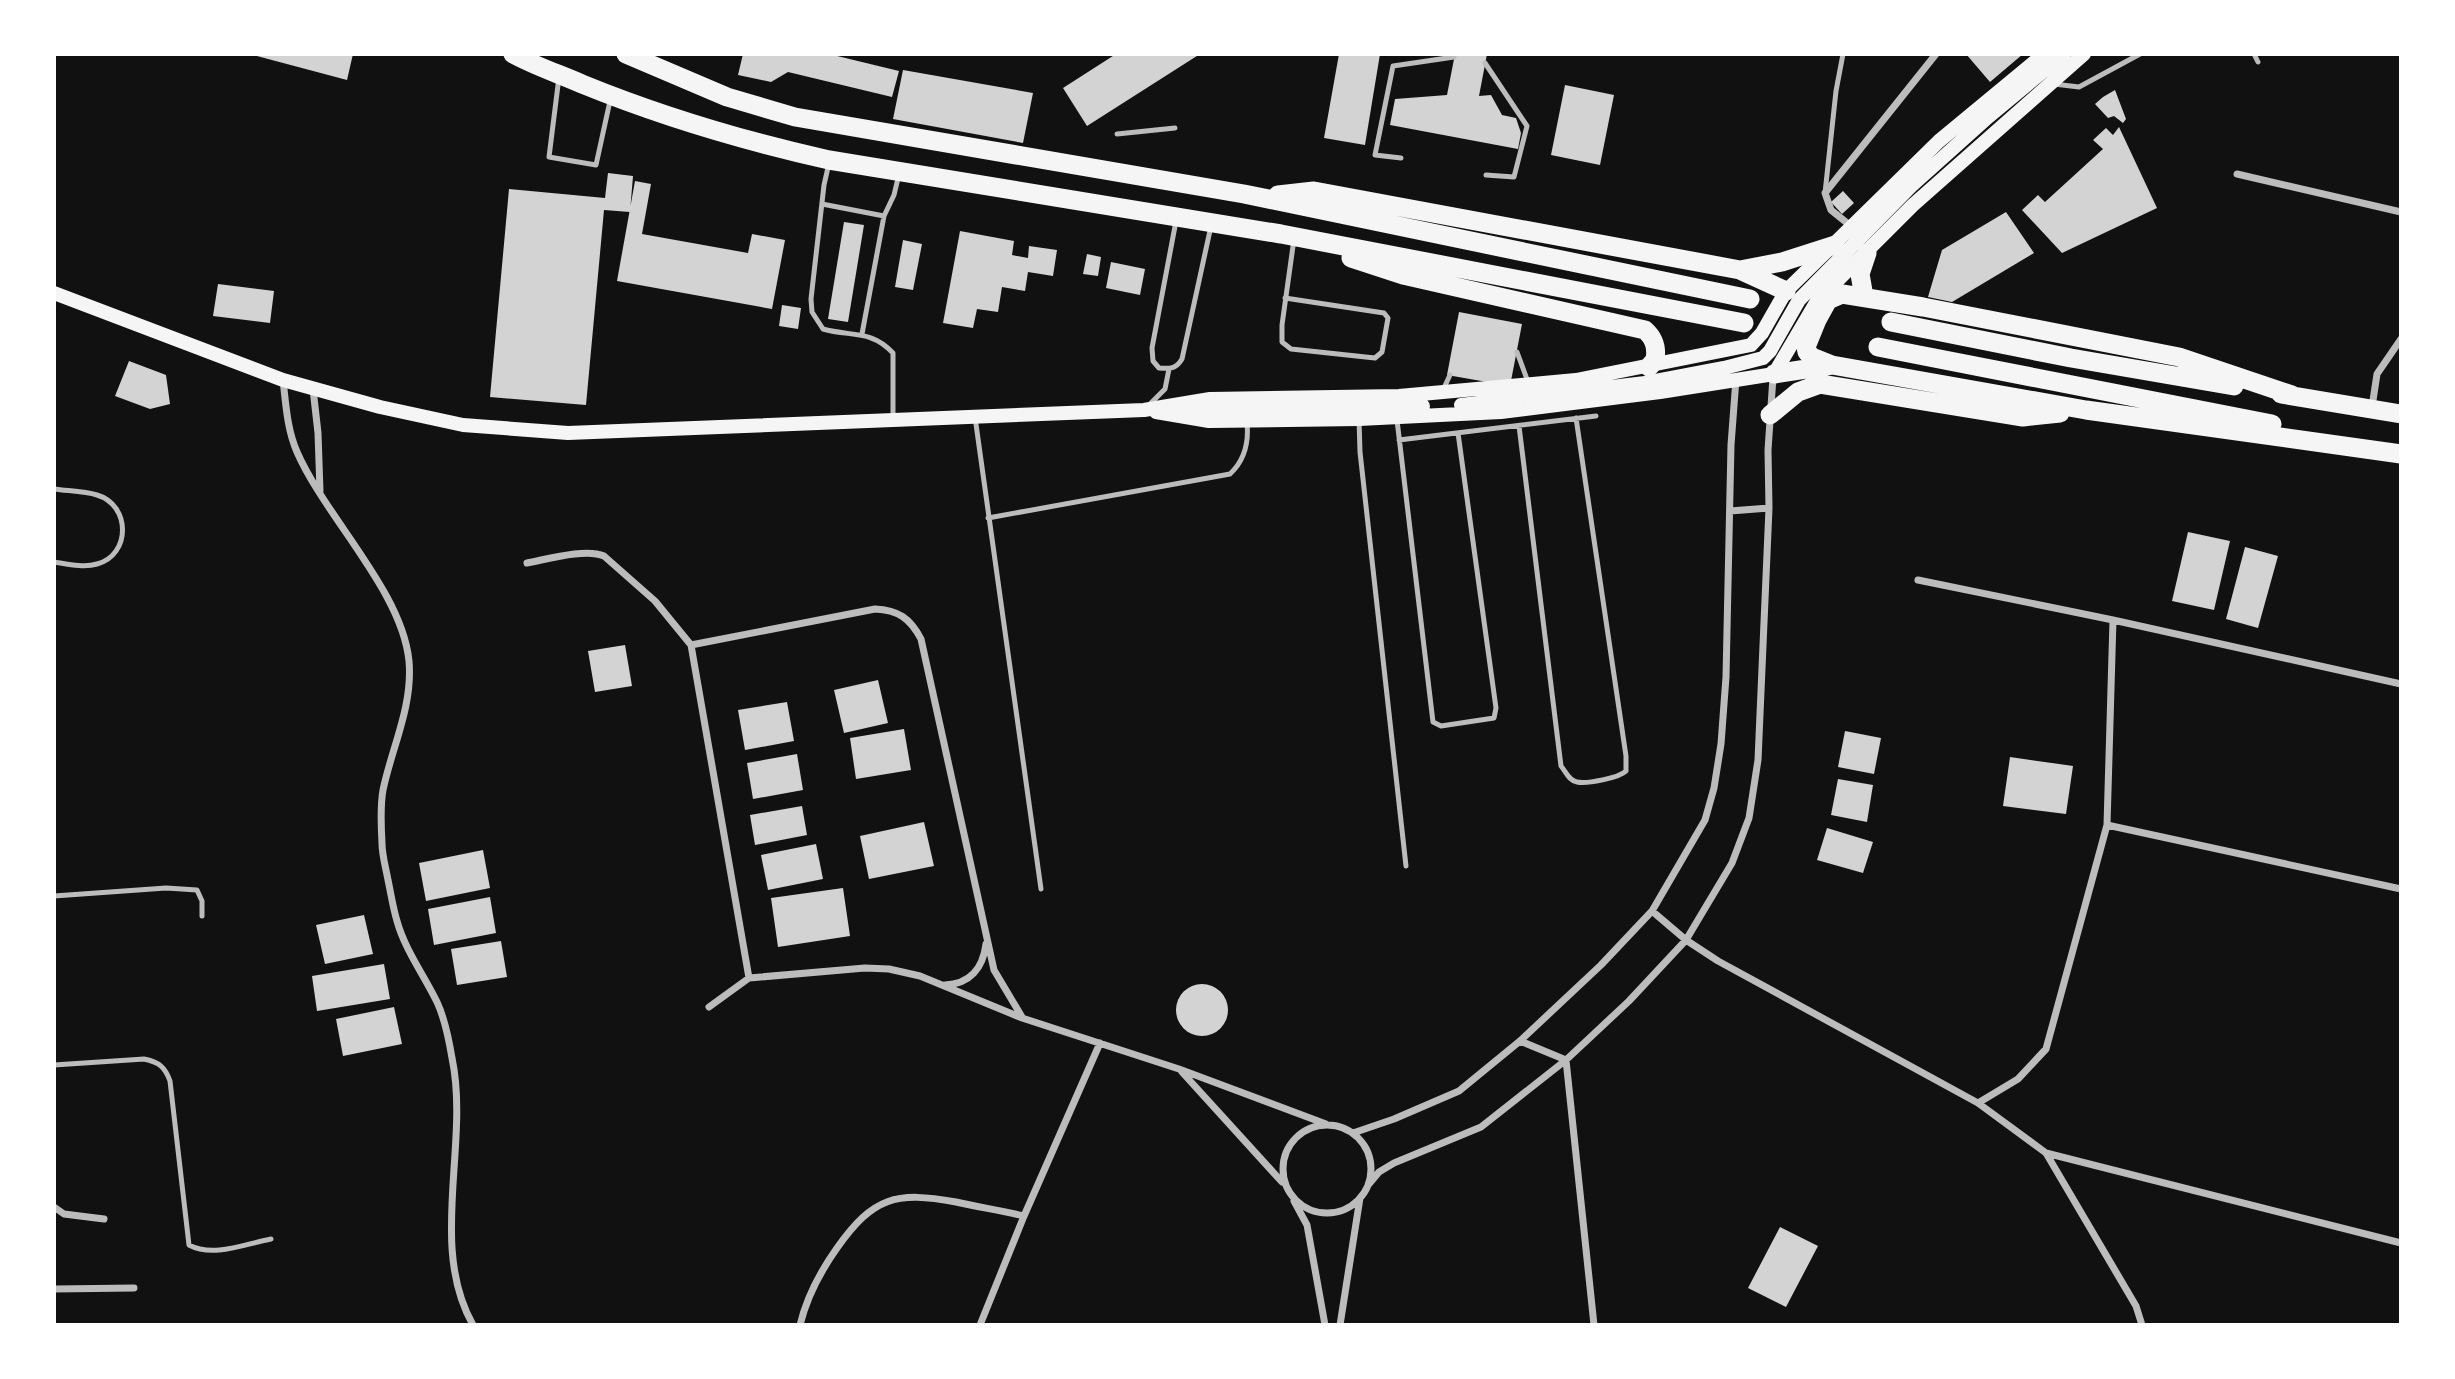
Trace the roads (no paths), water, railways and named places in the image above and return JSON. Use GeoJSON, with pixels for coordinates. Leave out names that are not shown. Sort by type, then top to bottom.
{"type":"FeatureCollection","features":[{"type":"Feature","properties":{"kind":"highway"},"geometry":{"type":"LineString","coordinates":[[513,54],[654,113],[717,133],[829,160],[1287,236],[1752,334]]}},
{"type":"Feature","properties":{"kind":"highway"},"geometry":{"type":"LineString","coordinates":[[626,54],[727,97],[795,117],[1259,197],[1750,299]]}},
{"type":"Feature","properties":{"kind":"highway"},"geometry":{"type":"LineString","coordinates":[[1259,197],[1314,191],[1740,270],[1786,291]]}},
{"type":"Feature","properties":{"kind":"highway"},"geometry":{"type":"LineString","coordinates":[[1287,236],[1404,275],[1645,330],[1651,335],[1656,350],[1655,360],[1648,366]]}},
{"type":"Feature","properties":{"kind":"highway"},"geometry":{"type":"LineString","coordinates":[[1740,270],[1782,262],[1835,245]]}},
{"type":"Feature","properties":{"kind":"highway"},"geometry":{"type":"LineString","coordinates":[[1864,297],[1860,274],[1867,253]]}},
{"type":"Feature","properties":{"kind":"highway"},"geometry":{"type":"LineString","coordinates":[[2291,395],[2179,357],[1864,297],[1842,294],[1835,296],[1828,300],[1807,327],[1807,352],[1832,365],[2086,410],[2401,452]]}},
{"type":"Feature","properties":{"kind":"highway"},"geometry":{"type":"LineString","coordinates":[[1891,322],[2071,358],[2401,414]]}},
{"type":"Feature","properties":{"kind":"highway"},"geometry":{"type":"LineString","coordinates":[[1878,347],[2401,452]]}},
{"type":"Feature","properties":{"kind":"highway"},"geometry":{"type":"LineString","coordinates":[[1774,374],[1832,365]]}},
{"type":"Feature","properties":{"kind":"highway"},"geometry":{"type":"LineString","coordinates":[[1770,415],[1798,392],[1820,384],[2024,416],[2086,410]]}},
{"type":"Feature","properties":{"kind":"main road"},"geometry":{"type":"LineString","coordinates":[[1736,378],[1752,334],[1786,291],[1939,141],[2044,54]]}},
{"type":"Feature","properties":{"kind":"main road"},"geometry":{"type":"LineString","coordinates":[[54,293],[283,380],[380,407],[463,425],[568,433],[1144,411],[1458,405],[1629,384],[1712,371],[1763,358],[1770,351],[1799,300],[1911,186],[2064,54]]}},
{"type":"Feature","properties":{"kind":"main road"},"geometry":{"type":"LineString","coordinates":[[1144,411],[1209,421],[1359,419],[1526,409],[1774,374],[1807,327],[1817,301],[1913,205],[2084,54]]}},
{"type":"Feature","properties":{"kind":"main road"},"geometry":{"type":"LineString","coordinates":[[1144,411],[1210,399],[1399,396],[1576,380],[1648,366],[1752,334],[1807,327]]}},
{"type":"Feature","properties":{"kind":"street"},"geometry":{"type":"LineString","coordinates":[[1853,227],[1831,210],[1825,193],[1936,54]]}},
{"type":"Feature","properties":{"kind":"street"},"geometry":{"type":"LineString","coordinates":[[2237,174],[2401,212]]}},
{"type":"Feature","properties":{"kind":"street"},"geometry":{"type":"LineString","coordinates":[[2371,408],[2377,374],[2393,346],[2401,339]]}},
{"type":"Feature","properties":{"kind":"street"},"geometry":{"type":"LineString","coordinates":[[1293,1197],[1304,1207],[1326,1213],[1349,1208],[1379,1172],[1394,1163],[1481,1127],[1566,1060],[1629,1001],[1686,940],[1732,863],[1749,818],[1758,760],[1769,508],[1768,450],[1774,374]]}},
{"type":"Feature","properties":{"kind":"street"},"geometry":{"type":"LineString","coordinates":[[1353,1133],[1459,1091],[1520,1041],[1601,965],[1652,911],[1705,820],[1714,788],[1721,744],[1726,677],[1736,378]]}},
{"type":"Feature","properties":{"kind":"street"},"geometry":{"type":"LineString","coordinates":[[283,380],[288,428],[304,467],[373,575],[401,629],[409,659],[410,682],[406,708],[383,792],[382,848],[397,923],[438,1005],[453,1061],[457,1100],[453,1250],[458,1288],[473,1325]]}},
{"type":"Feature","properties":{"kind":"street"},"geometry":{"type":"LineString","coordinates":[[313,389],[320,491]]}},
{"type":"Feature","properties":{"kind":"street"},"geometry":{"type":"LineString","coordinates":[[1730,511],[1769,508]]}},
{"type":"Feature","properties":{"kind":"street"},"geometry":{"type":"LineString","coordinates":[[527,563],[586,553],[604,556],[668,614],[691,645],[749,978]]}},
{"type":"Feature","properties":{"kind":"street"},"geometry":{"type":"LineString","coordinates":[[1918,580],[2401,684]]}},
{"type":"Feature","properties":{"kind":"street"},"geometry":{"type":"LineString","coordinates":[[691,645],[875,609],[890,610],[903,615],[915,627],[921,639],[994,970],[1022,1018]]}},
{"type":"Feature","properties":{"kind":"street"},"geometry":{"type":"LineString","coordinates":[[1978,1103],[2018,1079],[2046,1049],[2107,825],[2113,620]]}},
{"type":"Feature","properties":{"kind":"street"},"geometry":{"type":"LineString","coordinates":[[2107,825],[2401,889]]}},
{"type":"Feature","properties":{"kind":"street"},"geometry":{"type":"LineString","coordinates":[[1652,911],[1686,940],[1718,961],[1978,1103],[2046,1153],[2401,1243]]}},
{"type":"Feature","properties":{"kind":"street"},"geometry":{"type":"LineString","coordinates":[[941,985],[958,984],[974,974],[983,960],[986,935]]}},
{"type":"Feature","properties":{"kind":"street"},"geometry":{"type":"LineString","coordinates":[[709,1007],[749,978],[865,968],[890,969],[919,976],[1022,1018],[1179,1069],[1326,1124],[1340,1126],[1353,1133],[1370,1156],[1368,1184]]}},
{"type":"Feature","properties":{"kind":"street"},"geometry":{"type":"LineString","coordinates":[[1520,1041],[1566,1060]]}},
{"type":"Feature","properties":{"kind":"street"},"geometry":{"type":"LineString","coordinates":[[980,1325],[1024,1216],[1100,1043]]}},
{"type":"Feature","properties":{"kind":"street"},"geometry":{"type":"LineString","coordinates":[[1566,1060],[1594,1325]]}},
{"type":"Feature","properties":{"kind":"street"},"geometry":{"type":"LineString","coordinates":[[1179,1069],[1285,1184],[1293,1197],[1307,1225],[1325,1325]]}},
{"type":"Feature","properties":{"kind":"street"},"geometry":{"type":"LineString","coordinates":[[1285,1184],[1283,1156],[1290,1143],[1299,1133],[1326,1124]]}},
{"type":"Feature","properties":{"kind":"street"},"geometry":{"type":"LineString","coordinates":[[2046,1153],[2136,1306],[2142,1325]]}},
{"type":"Feature","properties":{"kind":"street"},"geometry":{"type":"LineString","coordinates":[[800,1325],[821,1271],[852,1227],[879,1205],[896,1198],[923,1196],[1024,1216]]}},
{"type":"Feature","properties":{"kind":"street"},"geometry":{"type":"LineString","coordinates":[[1340,1325],[1360,1198]]}},
{"type":"Feature","properties":{"kind":"street"},"geometry":{"type":"LineString","coordinates":[[54,1207],[64,1214],[104,1219]]}},
{"type":"Feature","properties":{"kind":"street"},"geometry":{"type":"LineString","coordinates":[[54,1289],[134,1288]]}},
{"type":"Feature","properties":{"kind":"lane"},"geometry":{"type":"LineString","coordinates":[[1825,193],[1836,91],[1843,54]]}},
{"type":"Feature","properties":{"kind":"lane"},"geometry":{"type":"LineString","coordinates":[[2049,84],[2079,87],[2140,54]]}},
{"type":"Feature","properties":{"kind":"lane"},"geometry":{"type":"LineString","coordinates":[[2254,54],[2258,62]]}},
{"type":"Feature","properties":{"kind":"lane"},"geometry":{"type":"LineString","coordinates":[[1401,158],[1375,155],[1394,66],[1454,57]]}},
{"type":"Feature","properties":{"kind":"lane"},"geometry":{"type":"LineString","coordinates":[[1485,62],[1527,125],[1514,177],[1486,175]]}},
{"type":"Feature","properties":{"kind":"lane"},"geometry":{"type":"LineString","coordinates":[[559,74],[549,157],[596,164],[611,96]]}},
{"type":"Feature","properties":{"kind":"lane"},"geometry":{"type":"LineString","coordinates":[[1116,134],[1175,128]]}},
{"type":"Feature","properties":{"kind":"lane"},"geometry":{"type":"LineString","coordinates":[[829,160],[811,299],[812,312],[823,329],[862,334],[886,346],[893,353],[893,421]]}},
{"type":"Feature","properties":{"kind":"lane"},"geometry":{"type":"LineString","coordinates":[[862,334],[884,216],[894,195],[900,172]]}},
{"type":"Feature","properties":{"kind":"lane"},"geometry":{"type":"LineString","coordinates":[[822,204],[884,216]]}},
{"type":"Feature","properties":{"kind":"lane"},"geometry":{"type":"LineString","coordinates":[[1177,218],[1152,348],[1153,361],[1159,368],[1177,367],[1181,359],[1211,223]]}},
{"type":"Feature","properties":{"kind":"lane"},"geometry":{"type":"LineString","coordinates":[[1285,298],[1384,313],[1388,318],[1382,352],[1375,358],[1291,349],[1282,342],[1287,236]]}},
{"type":"Feature","properties":{"kind":"lane"},"geometry":{"type":"LineString","coordinates":[[1517,352],[1529,385]]}},
{"type":"Feature","properties":{"kind":"lane"},"geometry":{"type":"LineString","coordinates":[[1144,411],[1165,389],[1169,369]]}},
{"type":"Feature","properties":{"kind":"lane"},"geometry":{"type":"LineString","coordinates":[[1442,393],[1450,375]]}},
{"type":"Feature","properties":{"kind":"lane"},"geometry":{"type":"LineString","coordinates":[[1397,416],[1433,722],[1441,726],[1494,718],[1496,708],[1458,433]]}},
{"type":"Feature","properties":{"kind":"lane"},"geometry":{"type":"LineString","coordinates":[[1399,440],[1596,416]]}},
{"type":"Feature","properties":{"kind":"lane"},"geometry":{"type":"LineString","coordinates":[[975,417],[1041,889]]}},
{"type":"Feature","properties":{"kind":"lane"},"geometry":{"type":"LineString","coordinates":[[1519,426],[1562,766],[1570,778],[1578,783],[1620,777],[1626,771],[1626,756],[1576,418]]}},
{"type":"Feature","properties":{"kind":"lane"},"geometry":{"type":"LineString","coordinates":[[1359,419],[1360,452],[1406,866]]}},
{"type":"Feature","properties":{"kind":"lane"},"geometry":{"type":"LineString","coordinates":[[988,518],[1230,474],[1244,455],[1248,438],[1247,420]]}},
{"type":"Feature","properties":{"kind":"lane"},"geometry":{"type":"LineString","coordinates":[[54,489],[99,495],[116,506],[122,520],[123,534],[114,554],[98,564],[54,562]]}},
{"type":"Feature","properties":{"kind":"lane"},"geometry":{"type":"LineString","coordinates":[[54,896],[166,888],[197,890],[202,901],[202,916]]}},
{"type":"Feature","properties":{"kind":"lane"},"geometry":{"type":"LineString","coordinates":[[54,1066],[144,1059],[158,1062],[170,1081],[189,1245],[209,1252],[271,1239]]}}]}
